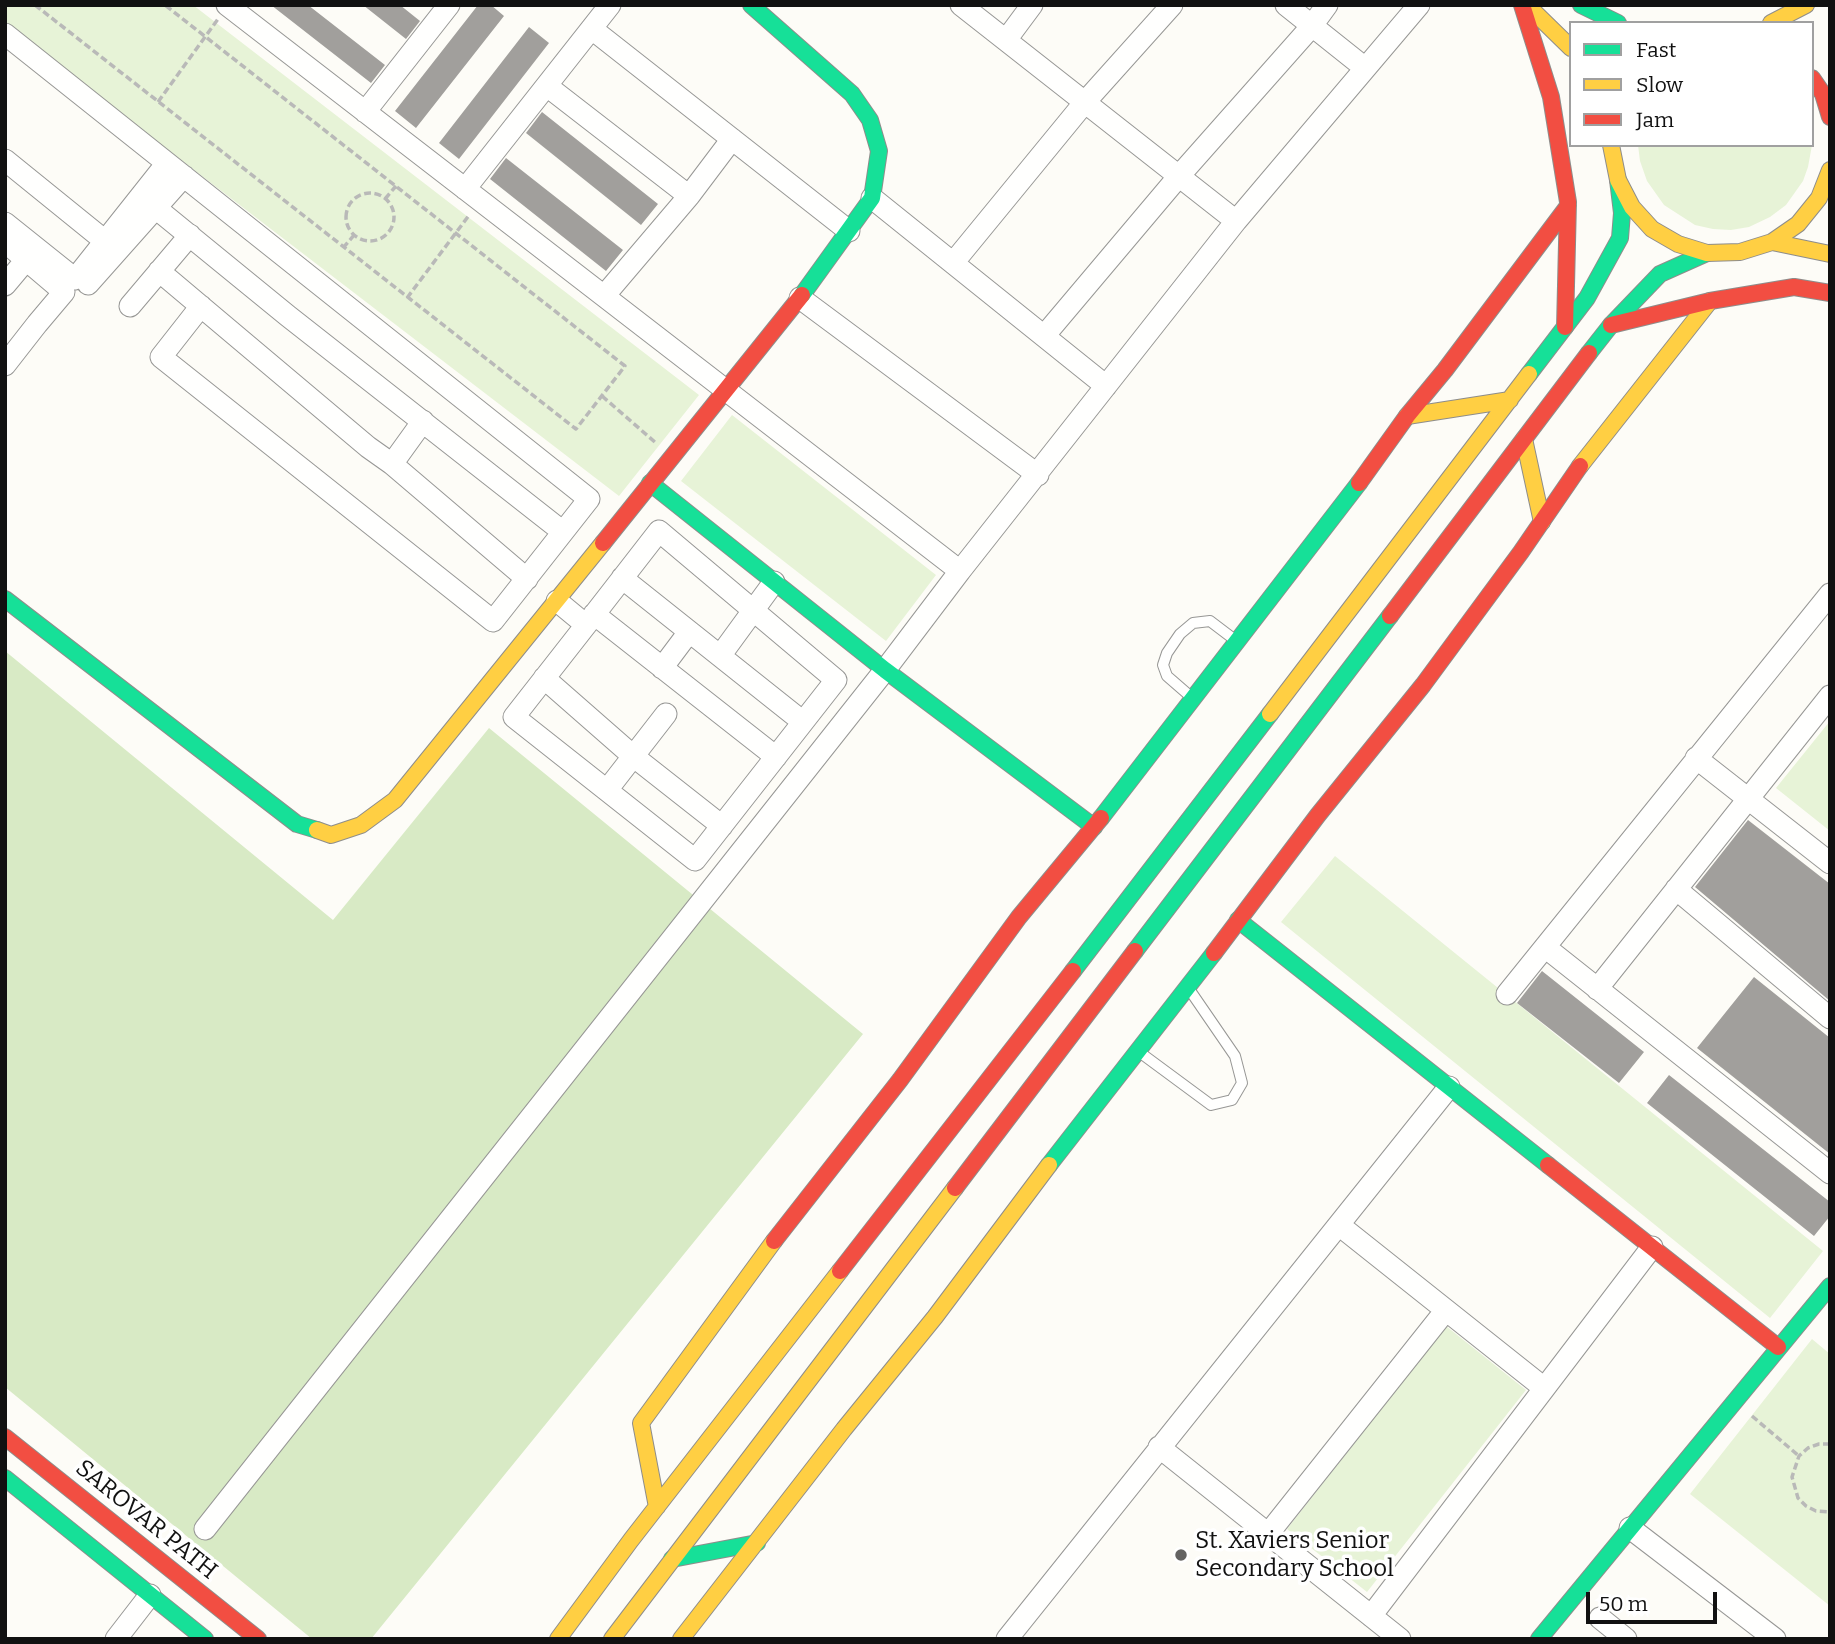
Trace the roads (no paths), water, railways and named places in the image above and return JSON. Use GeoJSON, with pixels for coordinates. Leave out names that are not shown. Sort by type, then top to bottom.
{"type":"FeatureCollection","features":[{"type":"Feature","properties":{"kind":"main road"},"geometry":{"type":"LineString","coordinates":[[5,598],[297,824],[331,835],[361,825],[394,800],[800,298],[872,198],[879,151],[870,120],[852,94],[751,5]]}},
{"type":"Feature","properties":{"kind":"main road"},"geometry":{"type":"LineString","coordinates":[[1525,5],[1569,46]]}},
{"type":"Feature","properties":{"kind":"main road"},"geometry":{"type":"LineString","coordinates":[[1525,5],[1551,97],[1568,206],[1565,327]]}},
{"type":"Feature","properties":{"kind":"main road"},"geometry":{"type":"LineString","coordinates":[[1581,5],[1614,21]]}},
{"type":"Feature","properties":{"kind":"main road"},"geometry":{"type":"LineString","coordinates":[[1775,21],[1806,5]]}},
{"type":"Feature","properties":{"kind":"main road"},"geometry":{"type":"LineString","coordinates":[[1814,81],[1823,94],[1830,117]]}},
{"type":"Feature","properties":{"kind":"main road"},"geometry":{"type":"LineString","coordinates":[[558,1639],[657,1507],[1154,866],[1565,327],[1605,268],[1620,238],[1622,213],[1611,149]]}},
{"type":"Feature","properties":{"kind":"main road"},"geometry":{"type":"LineString","coordinates":[[1618,180],[1632,206],[1652,229],[1678,244],[1707,253],[1740,252],[1772,242],[1798,224],[1819,198],[1830,170]]}},
{"type":"Feature","properties":{"kind":"main road"},"geometry":{"type":"LineString","coordinates":[[657,1507],[641,1423],[759,1261],[900,1080],[1018,917],[1094,827],[1568,206]]}},
{"type":"Feature","properties":{"kind":"main road"},"geometry":{"type":"LineString","coordinates":[[1772,242],[1830,254]]}},
{"type":"Feature","properties":{"kind":"main road"},"geometry":{"type":"LineString","coordinates":[[612,1639],[1611,325],[1660,274],[1707,253]]}},
{"type":"Feature","properties":{"kind":"main road"},"geometry":{"type":"LineString","coordinates":[[1611,325],[1710,301],[1794,287],[1830,293]]}},
{"type":"Feature","properties":{"kind":"main road"},"geometry":{"type":"LineString","coordinates":[[681,1639],[935,1317],[1023,1198],[1139,1052],[1377,740],[1423,685],[1587,456],[1710,301]]}},
{"type":"Feature","properties":{"kind":"main road"},"geometry":{"type":"LineString","coordinates":[[1407,416],[1510,400]]}},
{"type":"Feature","properties":{"kind":"main road"},"geometry":{"type":"LineString","coordinates":[[1524,439],[1542,522]]}},
{"type":"Feature","properties":{"kind":"main road"},"geometry":{"type":"LineString","coordinates":[[650,483],[885,670],[1094,827]]}},
{"type":"Feature","properties":{"kind":"main road"},"geometry":{"type":"LineString","coordinates":[[1238,920],[1779,1347]]}},
{"type":"Feature","properties":{"kind":"main road"},"geometry":{"type":"LineString","coordinates":[[1539,1639],[1830,1286]]}},
{"type":"Feature","properties":{"kind":"main road","name":"SAROVAR PATH"},"geometry":{"type":"LineString","coordinates":[[5,1437],[258,1639]]}},
{"type":"Feature","properties":{"kind":"main road"},"geometry":{"type":"LineString","coordinates":[[5,1478],[205,1639]]}},
{"type":"Feature","properties":{"kind":"main road"},"geometry":{"type":"LineString","coordinates":[[672,1559],[757,1542]]}},
{"type":"Feature","properties":{"kind":"main road"},"geometry":{"type":"LineString","coordinates":[[169,1609],[190,1639]]}},
{"type":"Feature","properties":{"kind":"main road"},"geometry":{"type":"LineString","coordinates":[[549,1639],[571,1621]]}},
{"type":"Feature","properties":{"kind":"street"},"geometry":{"type":"LineString","coordinates":[[365,112],[449,5]]}},
{"type":"Feature","properties":{"kind":"street"},"geometry":{"type":"LineString","coordinates":[[473,195],[547,86],[610,5]]}},
{"type":"Feature","properties":{"kind":"street"},"geometry":{"type":"LineString","coordinates":[[961,5],[1236,221]]}},
{"type":"Feature","properties":{"kind":"street"},"geometry":{"type":"LineString","coordinates":[[1006,40],[1032,5]]}},
{"type":"Feature","properties":{"kind":"street"},"geometry":{"type":"LineString","coordinates":[[953,263],[1085,102],[1172,5]]}},
{"type":"Feature","properties":{"kind":"street"},"geometry":{"type":"LineString","coordinates":[[1286,5],[1365,68]]}},
{"type":"Feature","properties":{"kind":"street"},"geometry":{"type":"LineString","coordinates":[[1044,336],[1179,176],[1311,27],[1326,5]]}},
{"type":"Feature","properties":{"kind":"street"},"geometry":{"type":"LineString","coordinates":[[205,1529],[885,670],[1236,221],[1419,5]]}},
{"type":"Feature","properties":{"kind":"street"},"geometry":{"type":"LineString","coordinates":[[227,6],[960,571]]}},
{"type":"Feature","properties":{"kind":"street"},"geometry":{"type":"LineString","coordinates":[[592,29],[849,231]]}},
{"type":"Feature","properties":{"kind":"street"},"geometry":{"type":"LineString","coordinates":[[5,34],[589,499],[493,621],[161,357],[201,306]]}},
{"type":"Feature","properties":{"kind":"street"},"geometry":{"type":"LineString","coordinates":[[547,86],[689,196]]}},
{"type":"Feature","properties":{"kind":"street"},"geometry":{"type":"LineString","coordinates":[[604,296],[689,196],[732,139]]}},
{"type":"Feature","properties":{"kind":"street"},"geometry":{"type":"LineString","coordinates":[[5,160],[105,241]]}},
{"type":"Feature","properties":{"kind":"street"},"geometry":{"type":"LineString","coordinates":[[86,286],[148,202],[167,163]]}},
{"type":"Feature","properties":{"kind":"street"},"geometry":{"type":"LineString","coordinates":[[5,223],[75,279],[105,241],[148,202],[184,176]]}},
{"type":"Feature","properties":{"kind":"street"},"geometry":{"type":"LineString","coordinates":[[872,198],[1106,386]]}},
{"type":"Feature","properties":{"kind":"street"},"geometry":{"type":"LineString","coordinates":[[148,202],[563,532]]}},
{"type":"Feature","properties":{"kind":"street"},"geometry":{"type":"LineString","coordinates":[[130,306],[190,235]]}},
{"type":"Feature","properties":{"kind":"street"},"geometry":{"type":"LineString","coordinates":[[5,242],[64,292],[5,365]]}},
{"type":"Feature","properties":{"kind":"street"},"geometry":{"type":"LineString","coordinates":[[5,285],[26,260]]}},
{"type":"Feature","properties":{"kind":"street"},"geometry":{"type":"LineString","coordinates":[[159,271],[368,447],[562,594],[590,619],[662,668],[775,757]]}},
{"type":"Feature","properties":{"kind":"street"},"geometry":{"type":"LineString","coordinates":[[800,298],[1038,475]]}},
{"type":"Feature","properties":{"kind":"street"},"geometry":{"type":"LineString","coordinates":[[392,464],[423,421]]}},
{"type":"Feature","properties":{"kind":"street"},"geometry":{"type":"LineString","coordinates":[[659,531],[836,680],[695,860],[514,717],[622,578],[659,531]]}},
{"type":"Feature","properties":{"kind":"street"},"geometry":{"type":"LineString","coordinates":[[622,578],[803,722]]}},
{"type":"Feature","properties":{"kind":"street"},"geometry":{"type":"LineString","coordinates":[[720,656],[774,582]]}},
{"type":"Feature","properties":{"kind":"street"},"geometry":{"type":"LineString","coordinates":[[1507,994],[1830,594]]}},
{"type":"Feature","properties":{"kind":"street"},"geometry":{"type":"LineString","coordinates":[[662,668],[689,632]]}},
{"type":"Feature","properties":{"kind":"street"},"geometry":{"type":"LineString","coordinates":[[544,678],[633,756],[722,826]]}},
{"type":"Feature","properties":{"kind":"street"},"geometry":{"type":"LineString","coordinates":[[1597,989],[1830,696]]}},
{"type":"Feature","properties":{"kind":"street"},"geometry":{"type":"LineString","coordinates":[[607,790],[666,714]]}},
{"type":"Feature","properties":{"kind":"street"},"geometry":{"type":"LineString","coordinates":[[1696,758],[1830,863]]}},
{"type":"Feature","properties":{"kind":"street"},"geometry":{"type":"LineString","coordinates":[[1676,889],[1830,1018]]}},
{"type":"Feature","properties":{"kind":"street"},"geometry":{"type":"LineString","coordinates":[[1545,947],[1830,1173]]}},
{"type":"Feature","properties":{"kind":"street"},"geometry":{"type":"LineString","coordinates":[[1007,1639],[1450,1087]]}},
{"type":"Feature","properties":{"kind":"street"},"geometry":{"type":"LineString","coordinates":[[1339,1225],[1544,1388]]}},
{"type":"Feature","properties":{"kind":"street"},"geometry":{"type":"LineString","coordinates":[[1371,1616],[1651,1247]]}},
{"type":"Feature","properties":{"kind":"street"},"geometry":{"type":"LineString","coordinates":[[1268,1534],[1446,1310]]}},
{"type":"Feature","properties":{"kind":"street"},"geometry":{"type":"LineString","coordinates":[[1159,1447],[1400,1639]]}},
{"type":"Feature","properties":{"kind":"street"},"geometry":{"type":"LineString","coordinates":[[1630,1528],[1749,1631],[1775,1639]]}},
{"type":"Feature","properties":{"kind":"street"},"geometry":{"type":"LineString","coordinates":[[116,1639],[150,1595]]}},
{"type":"Feature","properties":{"kind":"street"},"geometry":{"type":"LineString","coordinates":[[1600,1618],[1626,1639]]}},
{"type":"Feature","properties":{"kind":"lane"},"geometry":{"type":"LineString","coordinates":[[1192,698],[1167,676],[1163,665],[1167,653],[1180,634],[1193,623],[1210,621],[1237,641]]}},
{"type":"Feature","properties":{"kind":"lane"},"geometry":{"type":"LineString","coordinates":[[1139,1052],[1211,1105],[1232,1100],[1242,1083],[1235,1056],[1188,987]]}},
{"type":"Feature","properties":{"kind":"place","name":"St. Xaviers Senior Secondary School"},"geometry":{"type":"Point","coordinates":[1181,1555]}}]}
